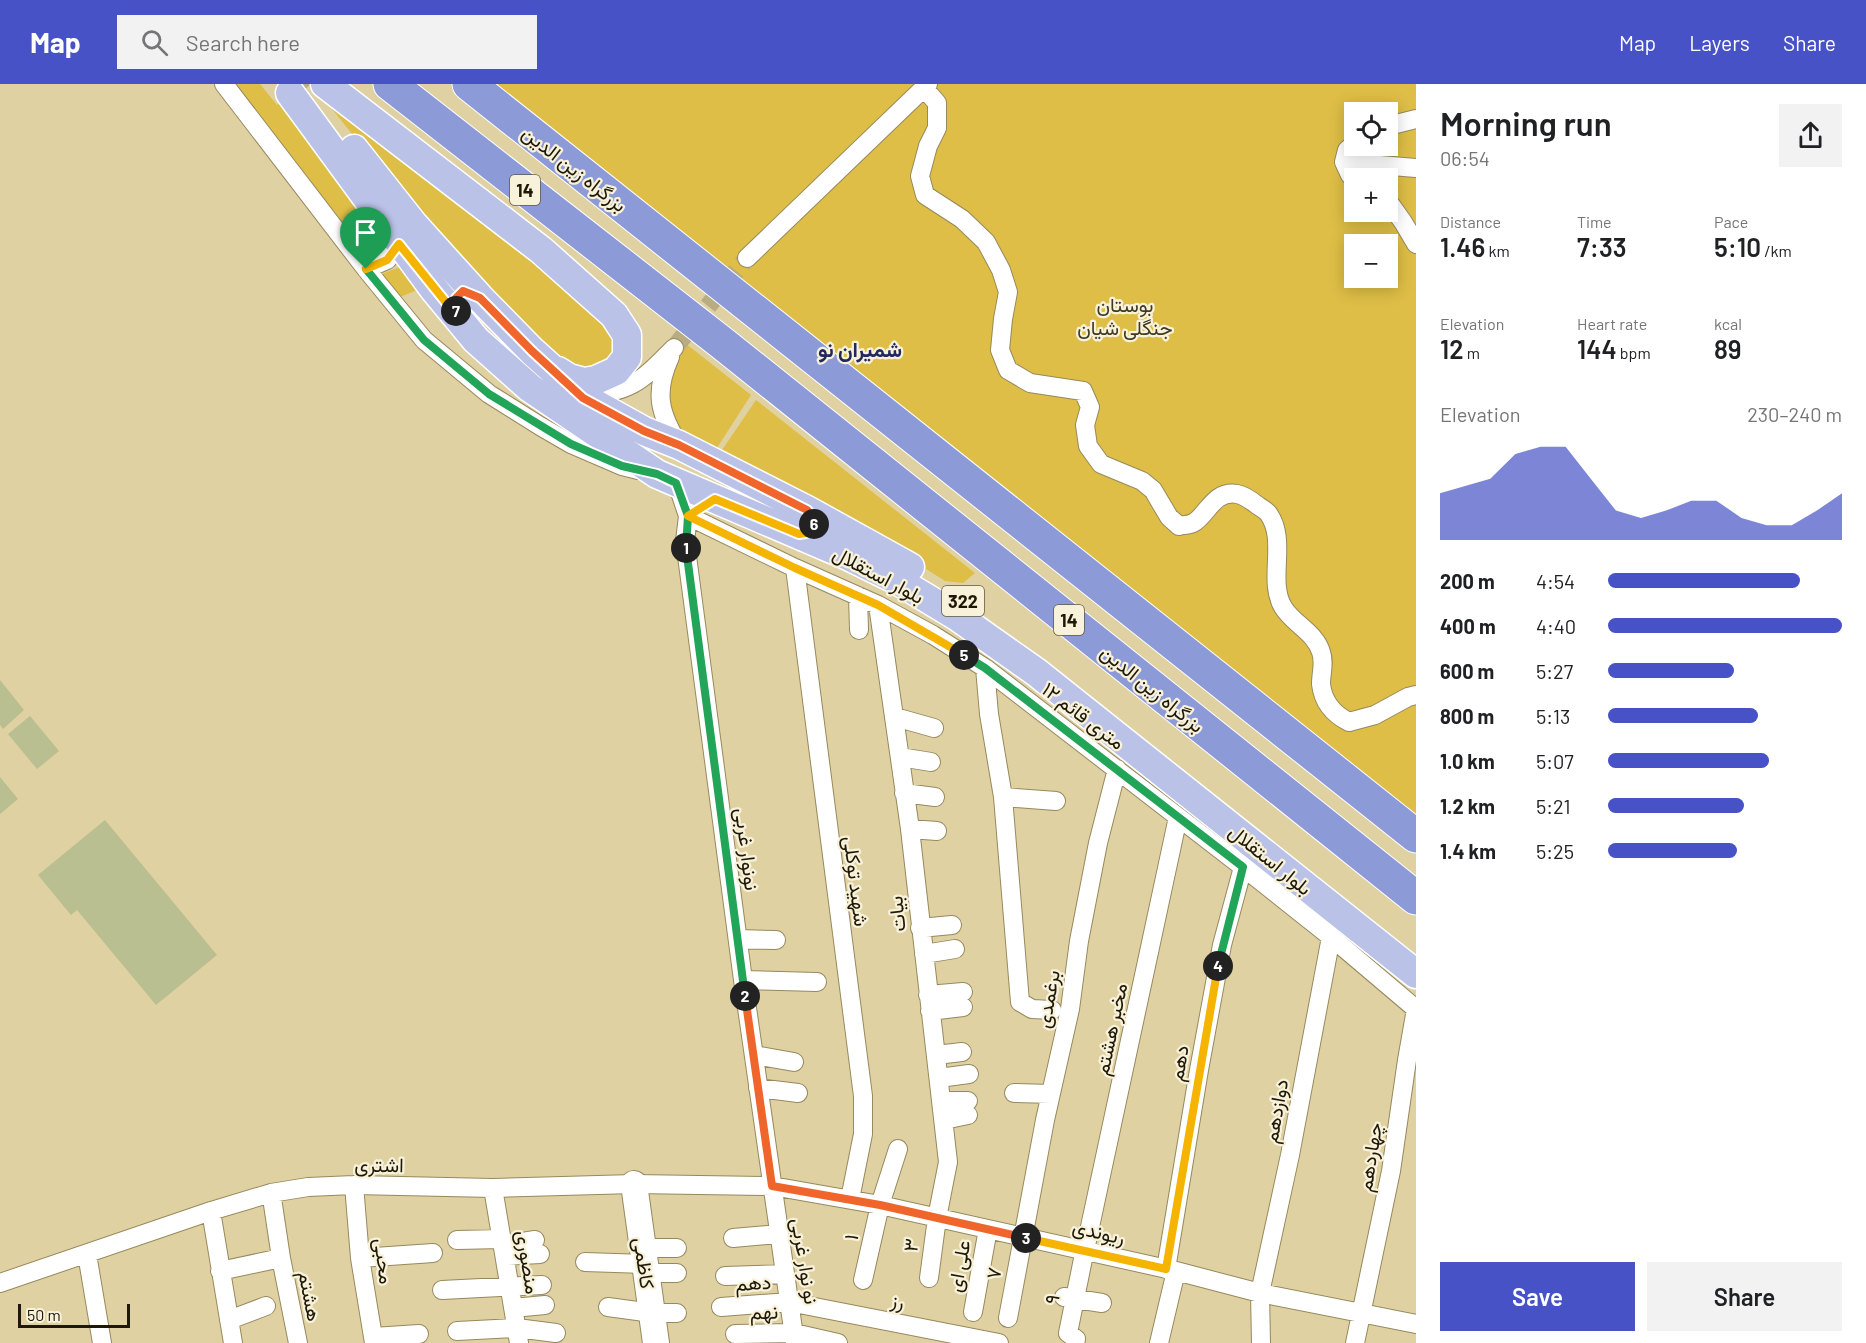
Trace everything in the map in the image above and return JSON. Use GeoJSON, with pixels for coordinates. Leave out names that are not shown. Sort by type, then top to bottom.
{"type":"FeatureCollection","features":[{"type":"Feature","properties":{"kind":"highway","name":"بزرگراه زین الدین"},"geometry":{"type":"LineString","coordinates":[[390,84],[722,343],[1416,898]]}},
{"type":"Feature","properties":{"kind":"highway","name":"بزرگراه زین الدین"},"geometry":{"type":"LineString","coordinates":[[469,84],[1416,836]]}},
{"type":"Feature","properties":{"kind":"main road","name":"بلوار استقلال"},"geometry":{"type":"LineString","coordinates":[[307,89],[399,244],[476,340],[530,388],[667,479],[715,499],[803,522],[911,568],[971,607],[1043,660],[1416,957]]}},
{"type":"Feature","properties":{"kind":"main road","name":"بلوار استقلال"},"geometry":{"type":"LineString","coordinates":[[307,89],[414,225],[480,298],[579,394],[613,416],[679,445],[803,522],[848,556],[895,579],[958,617],[1027,665],[1416,974]]}},
{"type":"Feature","properties":{"kind":"main road"},"geometry":{"type":"LineString","coordinates":[[307,89],[541,250],[614,315],[627,335],[627,357],[615,372],[596,380],[584,382],[569,378],[549,366]]}},
{"type":"Feature","properties":{"kind":"main road"},"geometry":{"type":"LineString","coordinates":[[457,316],[456,298],[463,291],[480,298]]}},
{"type":"Feature","properties":{"kind":"street"},"geometry":{"type":"LineString","coordinates":[[224,84],[366,269],[424,340],[489,394],[571,444],[622,466],[667,479],[688,516],[715,499]]}},
{"type":"Feature","properties":{"kind":"street"},"geometry":{"type":"LineString","coordinates":[[747,258],[926,86],[937,103],[937,128],[928,146],[920,176],[925,195],[962,219],[986,242],[1000,270],[1008,292],[1000,350],[1008,370],[1030,383],[1083,391],[1090,407],[1085,425],[1088,446],[1101,464],[1142,481],[1153,490],[1169,517],[1179,526],[1194,523],[1206,508],[1222,495],[1236,494],[1252,501],[1268,513],[1276,534],[1278,558],[1276,588],[1282,606],[1292,620],[1313,637],[1321,650],[1324,663],[1321,683],[1325,699],[1338,717],[1349,722],[1376,715],[1416,695]]}},
{"type":"Feature","properties":{"kind":"street"},"geometry":{"type":"LineString","coordinates":[[1398,123],[1416,118]]}},
{"type":"Feature","properties":{"kind":"street"},"geometry":{"type":"LineString","coordinates":[[1346,156],[1344,162],[1347,168]]}},
{"type":"Feature","properties":{"kind":"street"},"geometry":{"type":"LineString","coordinates":[[1344,162],[1416,168]]}},
{"type":"Feature","properties":{"kind":"street"},"geometry":{"type":"LineString","coordinates":[[1398,214],[1416,244]]}},
{"type":"Feature","properties":{"kind":"street"},"geometry":{"type":"LineString","coordinates":[[366,269],[387,260],[399,244]]}},
{"type":"Feature","properties":{"kind":"street"},"geometry":{"type":"LineString","coordinates":[[579,394],[616,392],[635,384],[674,348],[660,382],[660,396],[668,427],[679,445]]}},
{"type":"Feature","properties":{"kind":"street","name":"۱۲ متری قائم"},"geometry":{"type":"LineString","coordinates":[[688,516],[878,605],[933,635],[985,668],[1243,867],[1416,1008]]}},
{"type":"Feature","properties":{"kind":"street","name":"نونوار غربی"},"geometry":{"type":"LineString","coordinates":[[688,516],[685,540],[772,1186]]}},
{"type":"Feature","properties":{"kind":"street","name":"شهید توکلی"},"geometry":{"type":"LineString","coordinates":[[795,568],[863,1096],[863,1134],[850,1199]]}},
{"type":"Feature","properties":{"kind":"street"},"geometry":{"type":"LineString","coordinates":[[858,596],[859,630]]}},
{"type":"Feature","properties":{"kind":"street","name":"بیات"},"geometry":{"type":"LineString","coordinates":[[878,605],[910,829],[944,1120],[948,1162],[937,1218]]}},
{"type":"Feature","properties":{"kind":"street","name":"برغمدی"},"geometry":{"type":"LineString","coordinates":[[985,668],[989,714],[1003,797],[1020,1002],[1032,1010],[1052,1010]]}},
{"type":"Feature","properties":{"kind":"street"},"geometry":{"type":"LineString","coordinates":[[895,717],[934,728]]}},
{"type":"Feature","properties":{"kind":"street"},"geometry":{"type":"LineString","coordinates":[[900,757],[931,762]]}},
{"type":"Feature","properties":{"kind":"street","name":"برغمدی"},"geometry":{"type":"LineString","coordinates":[[1023,1237],[1070,1009],[1078,941],[1117,769]]}},
{"type":"Feature","properties":{"kind":"street"},"geometry":{"type":"LineString","coordinates":[[904,793],[934,797]]}},
{"type":"Feature","properties":{"kind":"street"},"geometry":{"type":"LineString","coordinates":[[1003,797],[1056,801]]}},
{"type":"Feature","properties":{"kind":"street","name":"مخبر هشتم"},"geometry":{"type":"LineString","coordinates":[[1084,1255],[1178,817]]}},
{"type":"Feature","properties":{"kind":"street"},"geometry":{"type":"LineString","coordinates":[[910,829],[937,831]]}},
{"type":"Feature","properties":{"kind":"street","name":"دهم"},"geometry":{"type":"LineString","coordinates":[[1159,1343],[1197,1082],[1222,945],[1243,867]]}},
{"type":"Feature","properties":{"kind":"street"},"geometry":{"type":"LineString","coordinates":[[920,928],[952,925]]}},
{"type":"Feature","properties":{"kind":"street","name":"دوازدهم"},"geometry":{"type":"LineString","coordinates":[[1261,1343],[1260,1293],[1290,1155],[1331,937]]}},
{"type":"Feature","properties":{"kind":"street"},"geometry":{"type":"LineString","coordinates":[[738,939],[776,940]]}},
{"type":"Feature","properties":{"kind":"street"},"geometry":{"type":"LineString","coordinates":[[924,954],[955,949]]}},
{"type":"Feature","properties":{"kind":"street"},"geometry":{"type":"LineString","coordinates":[[743,980],[817,982]]}},
{"type":"Feature","properties":{"kind":"street"},"geometry":{"type":"LineString","coordinates":[[929,1003],[963,999]]}},
{"type":"Feature","properties":{"kind":"street","name":"چهاردهم"},"geometry":{"type":"LineString","coordinates":[[1355,1343],[1391,1171],[1416,1008]]}},
{"type":"Feature","properties":{"kind":"street"},"geometry":{"type":"LineString","coordinates":[[936,1055],[962,1052]]}},
{"type":"Feature","properties":{"kind":"street"},"geometry":{"type":"LineString","coordinates":[[754,1055],[794,1062]]}},
{"type":"Feature","properties":{"kind":"street"},"geometry":{"type":"LineString","coordinates":[[939,1078],[969,1074]]}},
{"type":"Feature","properties":{"kind":"street"},"geometry":{"type":"LineString","coordinates":[[758,1088],[798,1093]]}},
{"type":"Feature","properties":{"kind":"street"},"geometry":{"type":"LineString","coordinates":[[1014,1093],[1051,1094]]}},
{"type":"Feature","properties":{"kind":"street"},"geometry":{"type":"LineString","coordinates":[[941,1101],[968,1108],[944,1120]]}},
{"type":"Feature","properties":{"kind":"street","name":"۱"},"geometry":{"type":"LineString","coordinates":[[864,1280],[880,1205],[898,1149]]}},
{"type":"Feature","properties":{"kind":"street","name":"اشتری"},"geometry":{"type":"LineString","coordinates":[[0,1283],[212,1211],[271,1193],[308,1187],[354,1185],[493,1188],[634,1184],[772,1186]]}},
{"type":"Feature","properties":{"kind":"street","name":"کاظمی"},"geometry":{"type":"LineString","coordinates":[[634,1184],[656,1343]]}},
{"type":"Feature","properties":{"kind":"street","name":"محبی"},"geometry":{"type":"LineString","coordinates":[[354,1185],[360,1258],[373,1340]]}},
{"type":"Feature","properties":{"kind":"street","name":"ریوندی"},"geometry":{"type":"LineString","coordinates":[[772,1186],[880,1205],[1023,1237],[1084,1255],[1171,1270],[1260,1293],[1416,1324]]}},
{"type":"Feature","properties":{"kind":"street","name":"نو نوار غربی"},"geometry":{"type":"LineString","coordinates":[[772,1186],[794,1338]]}},
{"type":"Feature","properties":{"kind":"street","name":"منصوری"},"geometry":{"type":"LineString","coordinates":[[493,1188],[518,1336]]}},
{"type":"Feature","properties":{"kind":"street","name":"هشتم"},"geometry":{"type":"LineString","coordinates":[[272,1198],[298,1343]]}},
{"type":"Feature","properties":{"kind":"street"},"geometry":{"type":"LineString","coordinates":[[212,1211],[233,1343]]}},
{"type":"Feature","properties":{"kind":"street","name":"۳"},"geometry":{"type":"LineString","coordinates":[[928,1278],[937,1218]]}},
{"type":"Feature","properties":{"kind":"street","name":"علی ای"},"geometry":{"type":"LineString","coordinates":[[973,1311],[988,1229]]}},
{"type":"Feature","properties":{"kind":"street"},"geometry":{"type":"LineString","coordinates":[[733,1238],[779,1234]]}},
{"type":"Feature","properties":{"kind":"street","name":"۷"},"geometry":{"type":"LineString","coordinates":[[1008,1318],[1023,1237]]}},
{"type":"Feature","properties":{"kind":"street"},"geometry":{"type":"LineString","coordinates":[[457,1240],[503,1247],[538,1247]]}},
{"type":"Feature","properties":{"kind":"street"},"geometry":{"type":"LineString","coordinates":[[645,1262],[677,1248]]}},
{"type":"Feature","properties":{"kind":"street"},"geometry":{"type":"LineString","coordinates":[[360,1258],[432,1253]]}},
{"type":"Feature","properties":{"kind":"street"},"geometry":{"type":"LineString","coordinates":[[87,1254],[102,1343]]}},
{"type":"Feature","properties":{"kind":"street","name":"۹"},"geometry":{"type":"LineString","coordinates":[[1075,1343],[1076,1339],[1068,1333],[1069,1298],[1084,1255]]}},
{"type":"Feature","properties":{"kind":"street","name":"هشتم"},"geometry":{"type":"LineString","coordinates":[[220,1271],[281,1258]]}},
{"type":"Feature","properties":{"kind":"street"},"geometry":{"type":"LineString","coordinates":[[585,1262],[645,1262],[677,1273]]}},
{"type":"Feature","properties":{"kind":"street"},"geometry":{"type":"LineString","coordinates":[[725,1276],[785,1274]]}},
{"type":"Feature","properties":{"kind":"street"},"geometry":{"type":"LineString","coordinates":[[442,1290],[543,1285]]}},
{"type":"Feature","properties":{"kind":"street"},"geometry":{"type":"LineString","coordinates":[[1069,1298],[1102,1303]]}},
{"type":"Feature","properties":{"kind":"street","name":"دهم"},"geometry":{"type":"LineString","coordinates":[[721,1307],[789,1302]]}},
{"type":"Feature","properties":{"kind":"street","name":"رز"},"geometry":{"type":"LineString","coordinates":[[789,1302],[999,1343]]}},
{"type":"Feature","properties":{"kind":"street"},"geometry":{"type":"LineString","coordinates":[[513,1308],[545,1305]]}},
{"type":"Feature","properties":{"kind":"street"},"geometry":{"type":"LineString","coordinates":[[229,1320],[266,1306]]}},
{"type":"Feature","properties":{"kind":"street"},"geometry":{"type":"LineString","coordinates":[[608,1307],[652,1313],[677,1313]]}},
{"type":"Feature","properties":{"kind":"street"},"geometry":{"type":"LineString","coordinates":[[457,1331],[518,1336],[556,1333]]}},
{"type":"Feature","properties":{"kind":"street"},"geometry":{"type":"LineString","coordinates":[[373,1340],[419,1334]]}},
{"type":"Feature","properties":{"kind":"street","name":"نهم"},"geometry":{"type":"LineString","coordinates":[[735,1334],[838,1343]]}},
{"type":"Feature","properties":{"kind":"green space"},"geometry":{"type":"Polygon","coordinates":[[[233,84],[260,84],[277,105],[287,96],[384,247],[378,254],[365,258],[233,84]]]}},
{"type":"Feature","properties":{"kind":"green space"},"geometry":{"type":"Polygon","coordinates":[[[312,84],[609,320],[617,359],[580,374],[529,333],[389,180],[312,84]]]}},
{"type":"Feature","properties":{"kind":"green space","name":"بوستان جنگلی شیان"},"geometry":{"type":"Polygon","coordinates":[[[475,84],[1416,84],[1416,840],[475,84]]]}},
{"type":"Feature","properties":{"kind":"green space"},"geometry":{"type":"Polygon","coordinates":[[[400,267],[417,290],[398,298],[379,275],[400,267]]]}},
{"type":"Feature","properties":{"kind":"green space"},"geometry":{"type":"Polygon","coordinates":[[[685,343],[751,395],[713,454],[678,431],[666,400],[679,351],[685,343]]]}},
{"type":"Feature","properties":{"kind":"green space"},"geometry":{"type":"Polygon","coordinates":[[[756,400],[975,573],[963,583],[945,581],[901,553],[718,456],[756,400]]]}},
{"type":"Feature","properties":{"kind":"building"},"geometry":{"type":"Polygon","coordinates":[[[0,680],[24,710],[3,729],[0,725],[0,680]]]}},
{"type":"Feature","properties":{"kind":"building"},"geometry":{"type":"Polygon","coordinates":[[[30,716],[59,751],[37,769],[8,734],[30,716]]]}},
{"type":"Feature","properties":{"kind":"building"},"geometry":{"type":"Polygon","coordinates":[[[0,777],[18,799],[0,814],[0,777]]]}},
{"type":"Feature","properties":{"kind":"building"},"geometry":{"type":"Polygon","coordinates":[[[105,820],[217,955],[156,1005],[77,910],[71,915],[38,875],[105,820]]]}},
{"type":"Feature","properties":{"kind":"tunnel"},"geometry":{"type":"LineString","coordinates":[[301,84],[305,89]]}},
{"type":"Feature","properties":{"kind":"tunnel"},"geometry":{"type":"LineString","coordinates":[[674,348],[747,258]]}},
{"type":"Feature","properties":{"kind":"district","name":"شمیران نو"},"geometry":{"type":"Point","coordinates":[860,348]}},
{"type":"Feature","properties":{"kind":"route"},"geometry":{"type":"LineString","coordinates":[[366,269],[387,260],[399,244],[457,316],[456,298],[463,291],[471,293],[480,298],[505,325],[583,398],[613,416],[679,445],[807,510],[814,524],[806,533],[799,534],[715,499],[688,516],[878,605],[933,635],[985,668],[1243,867],[1222,945],[1166,1269],[880,1205],[772,1186],[685,540],[688,516],[676,483],[657,474],[622,466],[571,444],[489,394],[424,340],[366,269]]}}]}
